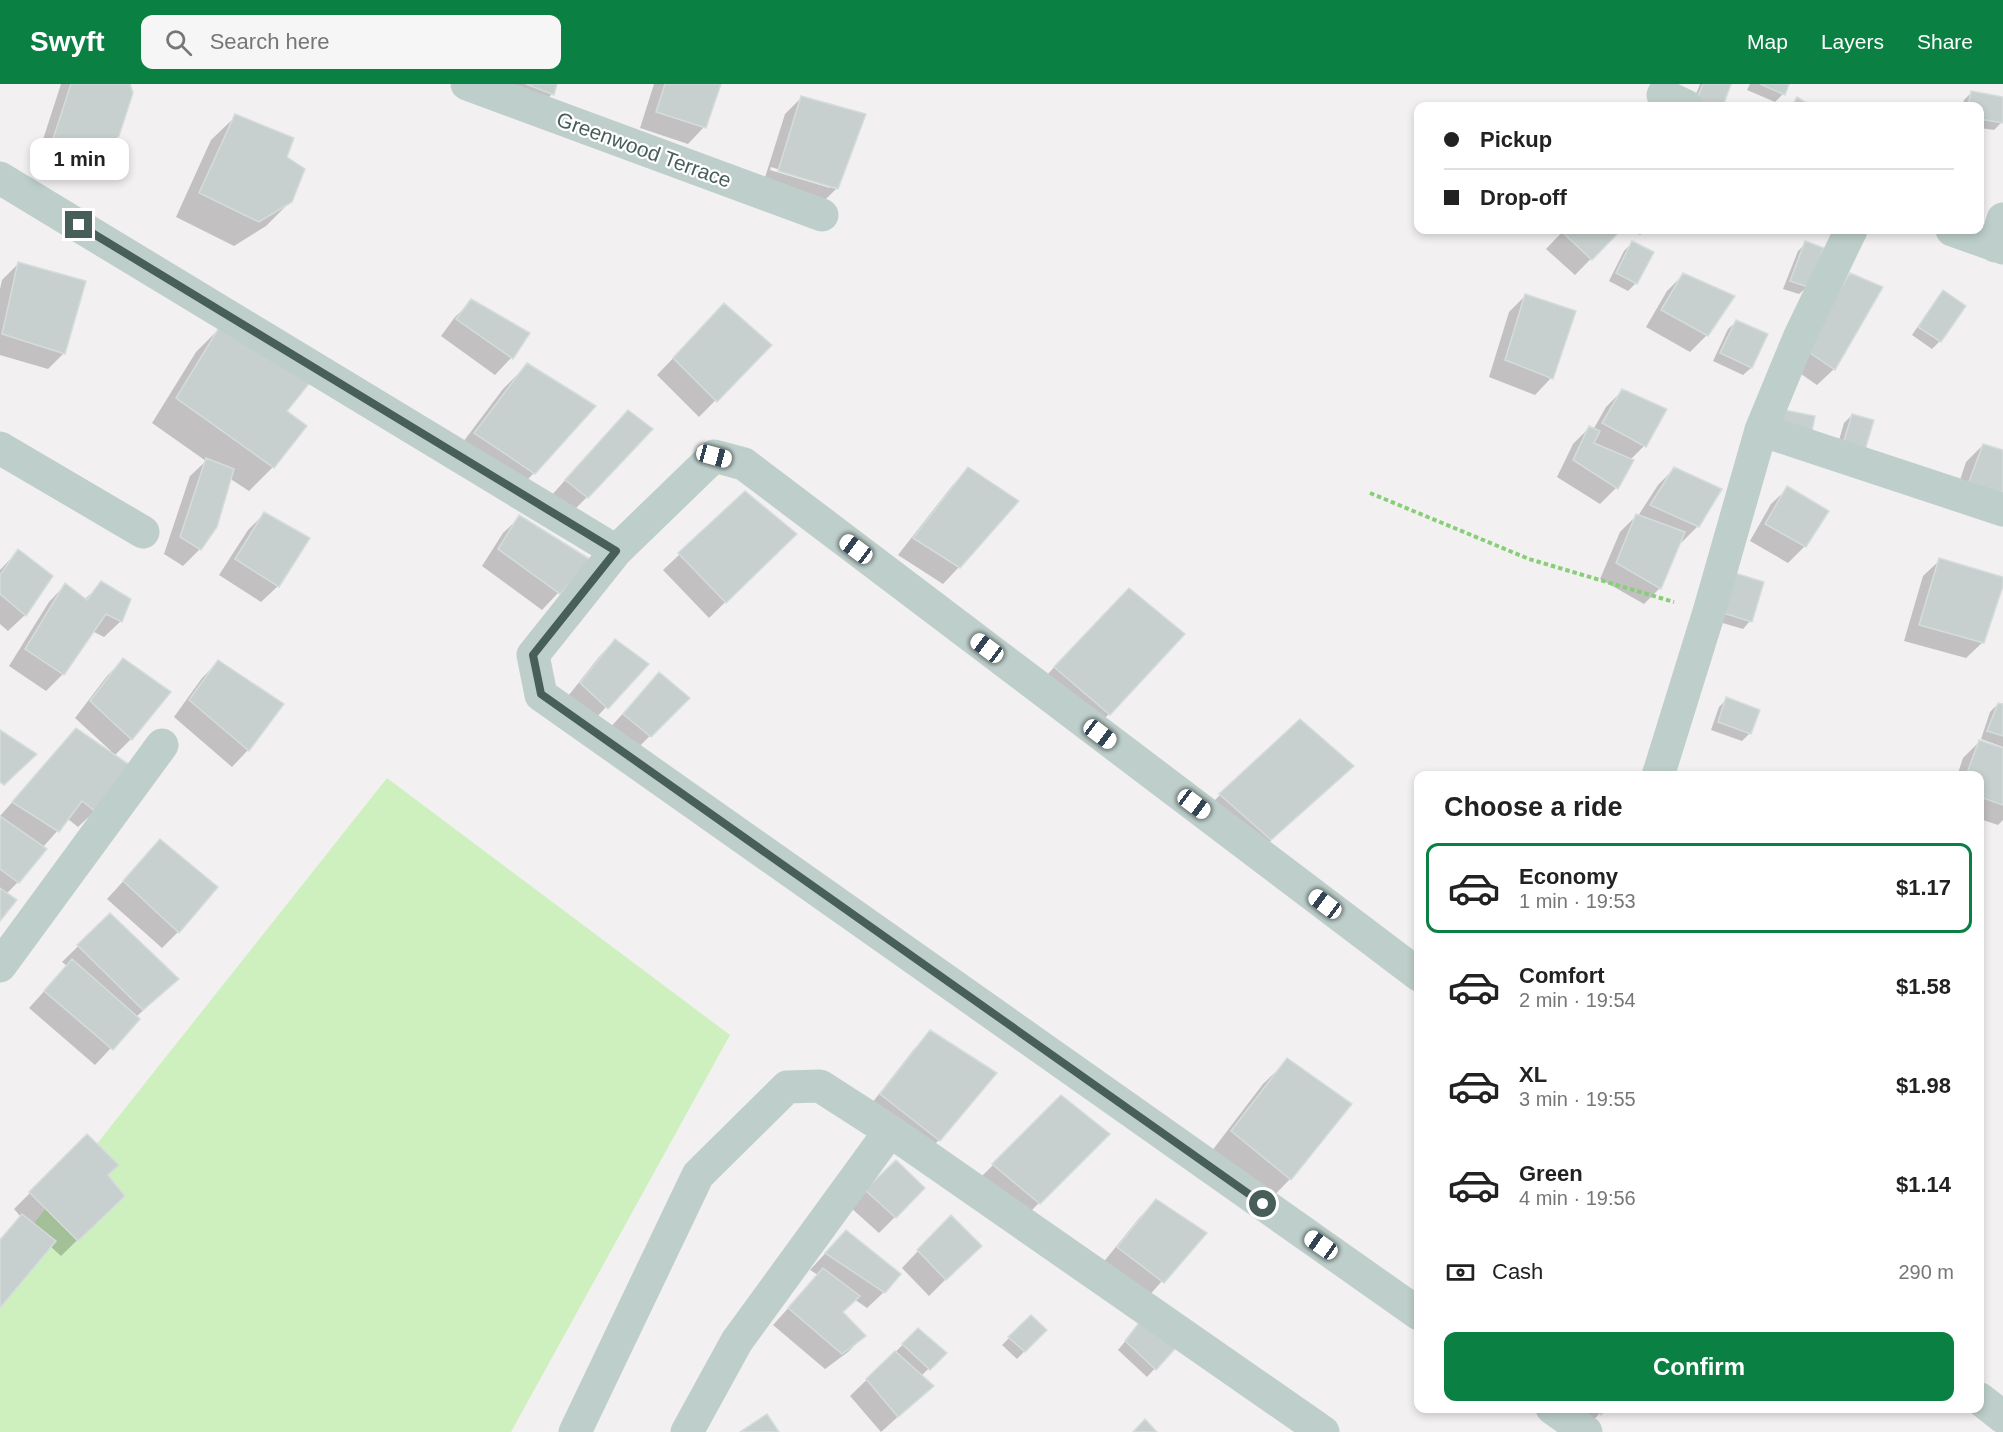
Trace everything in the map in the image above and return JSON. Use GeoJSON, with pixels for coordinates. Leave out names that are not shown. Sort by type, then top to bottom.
{"type":"FeatureCollection","features":[{"type":"Feature","properties":{"kind":"street","name":"Greenwood Terrace"},"geometry":{"type":"LineString","coordinates":[[467,84],[822,215]]}},
{"type":"Feature","properties":{"kind":"street"},"geometry":{"type":"LineString","coordinates":[[0,177],[616,551]]}},
{"type":"Feature","properties":{"kind":"street"},"geometry":{"type":"LineString","coordinates":[[1660,771],[1709,612],[1761,429],[1799,338],[1849,234]]}},
{"type":"Feature","properties":{"kind":"street"},"geometry":{"type":"LineString","coordinates":[[1976,234],[2000,238]]}},
{"type":"Feature","properties":{"kind":"street"},"geometry":{"type":"LineString","coordinates":[[1761,429],[2003,510]]}},
{"type":"Feature","properties":{"kind":"street"},"geometry":{"type":"LineString","coordinates":[[0,448],[143,532]]}},
{"type":"Feature","properties":{"kind":"street"},"geometry":{"type":"LineString","coordinates":[[1414,971],[744,464],[714,456],[616,551],[533,655],[541,694],[1414,1310]]}},
{"type":"Feature","properties":{"kind":"street"},"geometry":{"type":"LineString","coordinates":[[0,966],[162,745]]}},
{"type":"Feature","properties":{"kind":"street"},"geometry":{"type":"LineString","coordinates":[[575,1432],[698,1175],[787,1087],[820,1086],[891,1131],[1316,1430]]}},
{"type":"Feature","properties":{"kind":"street"},"geometry":{"type":"LineString","coordinates":[[687,1432],[737,1341],[891,1131]]}},
{"type":"Feature","properties":{"kind":"street"},"geometry":{"type":"LineString","coordinates":[[1984,1402],[2003,1417]]}},
{"type":"Feature","properties":{"kind":"street"},"geometry":{"type":"LineString","coordinates":[[1559,1413],[1586,1432]]}},
{"type":"Feature","properties":{"kind":"path"},"geometry":{"type":"LineString","coordinates":[[1370,493],[1529,560],[1709,612]]}},
{"type":"Feature","properties":{"kind":"green space"},"geometry":{"type":"Polygon","coordinates":[[[387,778],[730,1035],[511,1432],[0,1432],[0,1266],[387,778]]]}},
{"type":"Feature","properties":{"kind":"building"},"geometry":{"type":"Polygon","coordinates":[[[71,84],[130,84],[133,93],[119,136],[90,163],[51,145],[71,84]]]}},
{"type":"Feature","properties":{"kind":"building"},"geometry":{"type":"Polygon","coordinates":[[[526,84],[557,84],[554,95],[526,84]]]}},
{"type":"Feature","properties":{"kind":"building"},"geometry":{"type":"Polygon","coordinates":[[[665,84],[721,84],[706,128],[656,112],[665,84]]]}},
{"type":"Feature","properties":{"kind":"building"},"geometry":{"type":"Polygon","coordinates":[[[1703,84],[1731,84],[1724,102],[1696,102],[1703,84]]]}},
{"type":"Feature","properties":{"kind":"building"},"geometry":{"type":"Polygon","coordinates":[[[1760,84],[1789,84],[1785,95],[1760,84]]]}},
{"type":"Feature","properties":{"kind":"building"},"geometry":{"type":"Polygon","coordinates":[[[1971,91],[2003,97],[2003,123],[1984,120],[1984,102],[1969,102],[1971,91]]]}},
{"type":"Feature","properties":{"kind":"building"},"geometry":{"type":"Polygon","coordinates":[[[801,96],[866,114],[838,189],[778,171],[801,96]]]}},
{"type":"Feature","properties":{"kind":"building"},"geometry":{"type":"Polygon","coordinates":[[[1797,97],[1805,102],[1794,102],[1797,97]]]}},
{"type":"Feature","properties":{"kind":"building"},"geometry":{"type":"Polygon","coordinates":[[[235,114],[294,138],[287,157],[305,169],[292,202],[259,222],[199,193],[235,114]]]}},
{"type":"Feature","properties":{"kind":"building"},"geometry":{"type":"Polygon","coordinates":[[[1564,234],[1617,234],[1592,260],[1564,234]]]}},
{"type":"Feature","properties":{"kind":"building"},"geometry":{"type":"Polygon","coordinates":[[[1632,241],[1654,252],[1637,284],[1616,273],[1632,241]]]}},
{"type":"Feature","properties":{"kind":"building"},"geometry":{"type":"Polygon","coordinates":[[[1805,241],[1824,248],[1808,287],[1790,281],[1805,241]]]}},
{"type":"Feature","properties":{"kind":"building"},"geometry":{"type":"Polygon","coordinates":[[[18,262],[86,281],[65,354],[2,334],[18,262]]]}},
{"type":"Feature","properties":{"kind":"building"},"geometry":{"type":"Polygon","coordinates":[[[1683,273],[1735,296],[1708,336],[1661,310],[1683,273]]]}},
{"type":"Feature","properties":{"kind":"building"},"geometry":{"type":"Polygon","coordinates":[[[1850,273],[1883,287],[1835,370],[1803,348],[1850,273]]]}},
{"type":"Feature","properties":{"kind":"building"},"geometry":{"type":"Polygon","coordinates":[[[1943,290],[1966,306],[1941,342],[1918,327],[1943,290]]]}},
{"type":"Feature","properties":{"kind":"building"},"geometry":{"type":"Polygon","coordinates":[[[1525,294],[1576,311],[1553,379],[1505,360],[1525,294]]]}},
{"type":"Feature","properties":{"kind":"building"},"geometry":{"type":"Polygon","coordinates":[[[471,299],[530,333],[513,359],[456,319],[471,299]]]}},
{"type":"Feature","properties":{"kind":"building"},"geometry":{"type":"Polygon","coordinates":[[[724,303],[772,345],[717,402],[673,358],[724,303]]]}},
{"type":"Feature","properties":{"kind":"building"},"geometry":{"type":"Polygon","coordinates":[[[1736,320],[1768,334],[1752,368],[1720,353],[1736,320]]]}},
{"type":"Feature","properties":{"kind":"building"},"geometry":{"type":"Polygon","coordinates":[[[220,326],[312,380],[287,411],[307,426],[274,468],[176,398],[220,326]]]}},
{"type":"Feature","properties":{"kind":"building"},"geometry":{"type":"Polygon","coordinates":[[[527,363],[596,406],[535,474],[474,433],[527,363]]]}},
{"type":"Feature","properties":{"kind":"building"},"geometry":{"type":"Polygon","coordinates":[[[1622,389],[1667,409],[1646,447],[1602,423],[1622,389]]]}},
{"type":"Feature","properties":{"kind":"building"},"geometry":{"type":"Polygon","coordinates":[[[1774,408],[1815,416],[1809,447],[1768,439],[1774,408]]]}},
{"type":"Feature","properties":{"kind":"building"},"geometry":{"type":"Polygon","coordinates":[[[628,410],[653,429],[588,498],[565,480],[628,410]]]}},
{"type":"Feature","properties":{"kind":"building"},"geometry":{"type":"Polygon","coordinates":[[[1852,414],[1874,420],[1862,460],[1840,454],[1852,414]]]}},
{"type":"Feature","properties":{"kind":"building"},"geometry":{"type":"Polygon","coordinates":[[[1589,426],[1600,431],[1594,443],[1634,460],[1618,489],[1573,460],[1589,426]]]}},
{"type":"Feature","properties":{"kind":"building"},"geometry":{"type":"Polygon","coordinates":[[[1983,444],[2003,450],[2003,499],[1967,487],[1983,444]]]}},
{"type":"Feature","properties":{"kind":"building"},"geometry":{"type":"Polygon","coordinates":[[[206,458],[234,469],[217,527],[201,550],[180,537],[206,458]]]}},
{"type":"Feature","properties":{"kind":"building"},"geometry":{"type":"Polygon","coordinates":[[[968,467],[1019,501],[960,568],[913,538],[968,467]]]}},
{"type":"Feature","properties":{"kind":"building"},"geometry":{"type":"Polygon","coordinates":[[[1674,467],[1722,489],[1699,527],[1650,505],[1674,467]]]}},
{"type":"Feature","properties":{"kind":"building"},"geometry":{"type":"Polygon","coordinates":[[[1787,486],[1829,511],[1806,547],[1765,524],[1787,486]]]}},
{"type":"Feature","properties":{"kind":"building"},"geometry":{"type":"Polygon","coordinates":[[[745,491],[797,534],[726,603],[678,553],[745,491]]]}},
{"type":"Feature","properties":{"kind":"building"},"geometry":{"type":"Polygon","coordinates":[[[264,512],[310,538],[279,587],[235,559],[264,512]]]}},
{"type":"Feature","properties":{"kind":"building"},"geometry":{"type":"Polygon","coordinates":[[[1636,514],[1685,532],[1661,589],[1616,563],[1636,514]]]}},
{"type":"Feature","properties":{"kind":"building"},"geometry":{"type":"Polygon","coordinates":[[[519,515],[591,560],[560,594],[498,549],[519,515]]]}},
{"type":"Feature","properties":{"kind":"building"},"geometry":{"type":"Polygon","coordinates":[[[18,549],[53,576],[26,616],[0,594],[0,575],[18,549]]]}},
{"type":"Feature","properties":{"kind":"building"},"geometry":{"type":"Polygon","coordinates":[[[1939,558],[2003,577],[2003,586],[1984,643],[1919,625],[1939,558]]]}},
{"type":"Feature","properties":{"kind":"building"},"geometry":{"type":"Polygon","coordinates":[[[1735,573],[1764,582],[1752,622],[1723,613],[1735,573]]]}},
{"type":"Feature","properties":{"kind":"building"},"geometry":{"type":"Polygon","coordinates":[[[101,581],[131,599],[122,622],[106,614],[64,675],[25,649],[65,583],[87,600],[101,581]]]}},
{"type":"Feature","properties":{"kind":"building"},"geometry":{"type":"Polygon","coordinates":[[[1129,588],[1185,634],[1110,715],[1054,667],[1129,588]]]}},
{"type":"Feature","properties":{"kind":"building"},"geometry":{"type":"Polygon","coordinates":[[[615,639],[649,664],[608,709],[580,683],[615,639]]]}},
{"type":"Feature","properties":{"kind":"building"},"geometry":{"type":"Polygon","coordinates":[[[123,658],[171,692],[132,740],[90,701],[123,658]]]}},
{"type":"Feature","properties":{"kind":"building"},"geometry":{"type":"Polygon","coordinates":[[[218,660],[284,704],[249,751],[189,700],[218,660]]]}},
{"type":"Feature","properties":{"kind":"building"},"geometry":{"type":"Polygon","coordinates":[[[659,672],[690,698],[651,737],[623,714],[659,672]]]}},
{"type":"Feature","properties":{"kind":"building"},"geometry":{"type":"Polygon","coordinates":[[[1726,697],[1760,710],[1751,734],[1718,722],[1726,697]]]}},
{"type":"Feature","properties":{"kind":"building"},"geometry":{"type":"Polygon","coordinates":[[[1998,703],[2003,704],[2003,736],[1987,731],[1998,703]]]}},
{"type":"Feature","properties":{"kind":"building"},"geometry":{"type":"Polygon","coordinates":[[[1300,719],[1354,766],[1271,840],[1219,794],[1300,719]]]}},
{"type":"Feature","properties":{"kind":"building"},"geometry":{"type":"Polygon","coordinates":[[[76,728],[134,768],[96,812],[82,801],[59,832],[12,802],[76,728]]]}},
{"type":"Feature","properties":{"kind":"building"},"geometry":{"type":"Polygon","coordinates":[[[0,730],[37,754],[4,785],[0,782],[0,730]]]}},
{"type":"Feature","properties":{"kind":"building"},"geometry":{"type":"Polygon","coordinates":[[[1979,740],[2003,748],[2003,805],[1984,798],[1984,771],[1968,771],[1979,740]]]}},
{"type":"Feature","properties":{"kind":"building"},"geometry":{"type":"Polygon","coordinates":[[[0,816],[47,849],[19,883],[0,869],[0,816]]]}},
{"type":"Feature","properties":{"kind":"building"},"geometry":{"type":"Polygon","coordinates":[[[160,839],[218,887],[179,933],[123,881],[160,839]]]}},
{"type":"Feature","properties":{"kind":"building"},"geometry":{"type":"Polygon","coordinates":[[[0,888],[17,900],[0,921],[0,888]]]}},
{"type":"Feature","properties":{"kind":"building"},"geometry":{"type":"Polygon","coordinates":[[[110,913],[179,979],[143,1010],[77,945],[110,913]]]}},
{"type":"Feature","properties":{"kind":"building"},"geometry":{"type":"Polygon","coordinates":[[[72,959],[140,1019],[113,1050],[44,991],[72,959]]]}},
{"type":"Feature","properties":{"kind":"building"},"geometry":{"type":"Polygon","coordinates":[[[930,1030],[997,1073],[940,1141],[880,1094],[930,1030]]]}},
{"type":"Feature","properties":{"kind":"building"},"geometry":{"type":"Polygon","coordinates":[[[1287,1058],[1352,1104],[1291,1180],[1231,1131],[1287,1058]]]}},
{"type":"Feature","properties":{"kind":"building"},"geometry":{"type":"Polygon","coordinates":[[[1061,1095],[1110,1134],[1040,1204],[992,1164],[1061,1095]]]}},
{"type":"Feature","properties":{"kind":"building"},"geometry":{"type":"Polygon","coordinates":[[[87,1134],[119,1165],[108,1175],[125,1196],[78,1241],[29,1192],[87,1134]]]}},
{"type":"Feature","properties":{"kind":"building"},"geometry":{"type":"Polygon","coordinates":[[[896,1160],[925,1188],[896,1218],[865,1190],[896,1160]]]}},
{"type":"Feature","properties":{"kind":"building"},"geometry":{"type":"Polygon","coordinates":[[[1156,1199],[1207,1233],[1164,1283],[1117,1247],[1156,1199]]]}},
{"type":"Feature","properties":{"kind":"building"},"geometry":{"type":"Polygon","coordinates":[[[22,1214],[56,1241],[0,1308],[0,1240],[22,1214]]]}},
{"type":"Feature","properties":{"kind":"building"},"geometry":{"type":"Polygon","coordinates":[[[951,1215],[982,1246],[946,1280],[917,1250],[951,1215]]]}},
{"type":"Feature","properties":{"kind":"building"},"geometry":{"type":"Polygon","coordinates":[[[846,1230],[901,1274],[885,1293],[825,1253],[846,1230]]]}},
{"type":"Feature","properties":{"kind":"building"},"geometry":{"type":"Polygon","coordinates":[[[823,1268],[860,1296],[843,1312],[866,1336],[842,1354],[788,1308],[823,1268]]]}},
{"type":"Feature","properties":{"kind":"building"},"geometry":{"type":"Polygon","coordinates":[[[1031,1315],[1047,1330],[1025,1352],[1008,1337],[1031,1315]]]}},
{"type":"Feature","properties":{"kind":"building"},"geometry":{"type":"Polygon","coordinates":[[[1145,1315],[1181,1342],[1156,1370],[1125,1341],[1145,1315]]]}},
{"type":"Feature","properties":{"kind":"building"},"geometry":{"type":"Polygon","coordinates":[[[918,1328],[947,1353],[930,1370],[902,1344],[918,1328]]]}},
{"type":"Feature","properties":{"kind":"building"},"geometry":{"type":"Polygon","coordinates":[[[895,1351],[934,1386],[898,1417],[866,1379],[895,1351]]]}},
{"type":"Feature","properties":{"kind":"building"},"geometry":{"type":"Polygon","coordinates":[[[767,1414],[779,1432],[740,1432],[767,1414]]]}},
{"type":"Feature","properties":{"kind":"building"},"geometry":{"type":"Polygon","coordinates":[[[1145,1419],[1157,1432],[1133,1432],[1145,1419]]]}},
{"type":"Feature","properties":{"kind":"route"},"geometry":{"type":"LineString","coordinates":[[79,225],[616,551],[533,655],[541,694],[1263,1204]]}}]}
